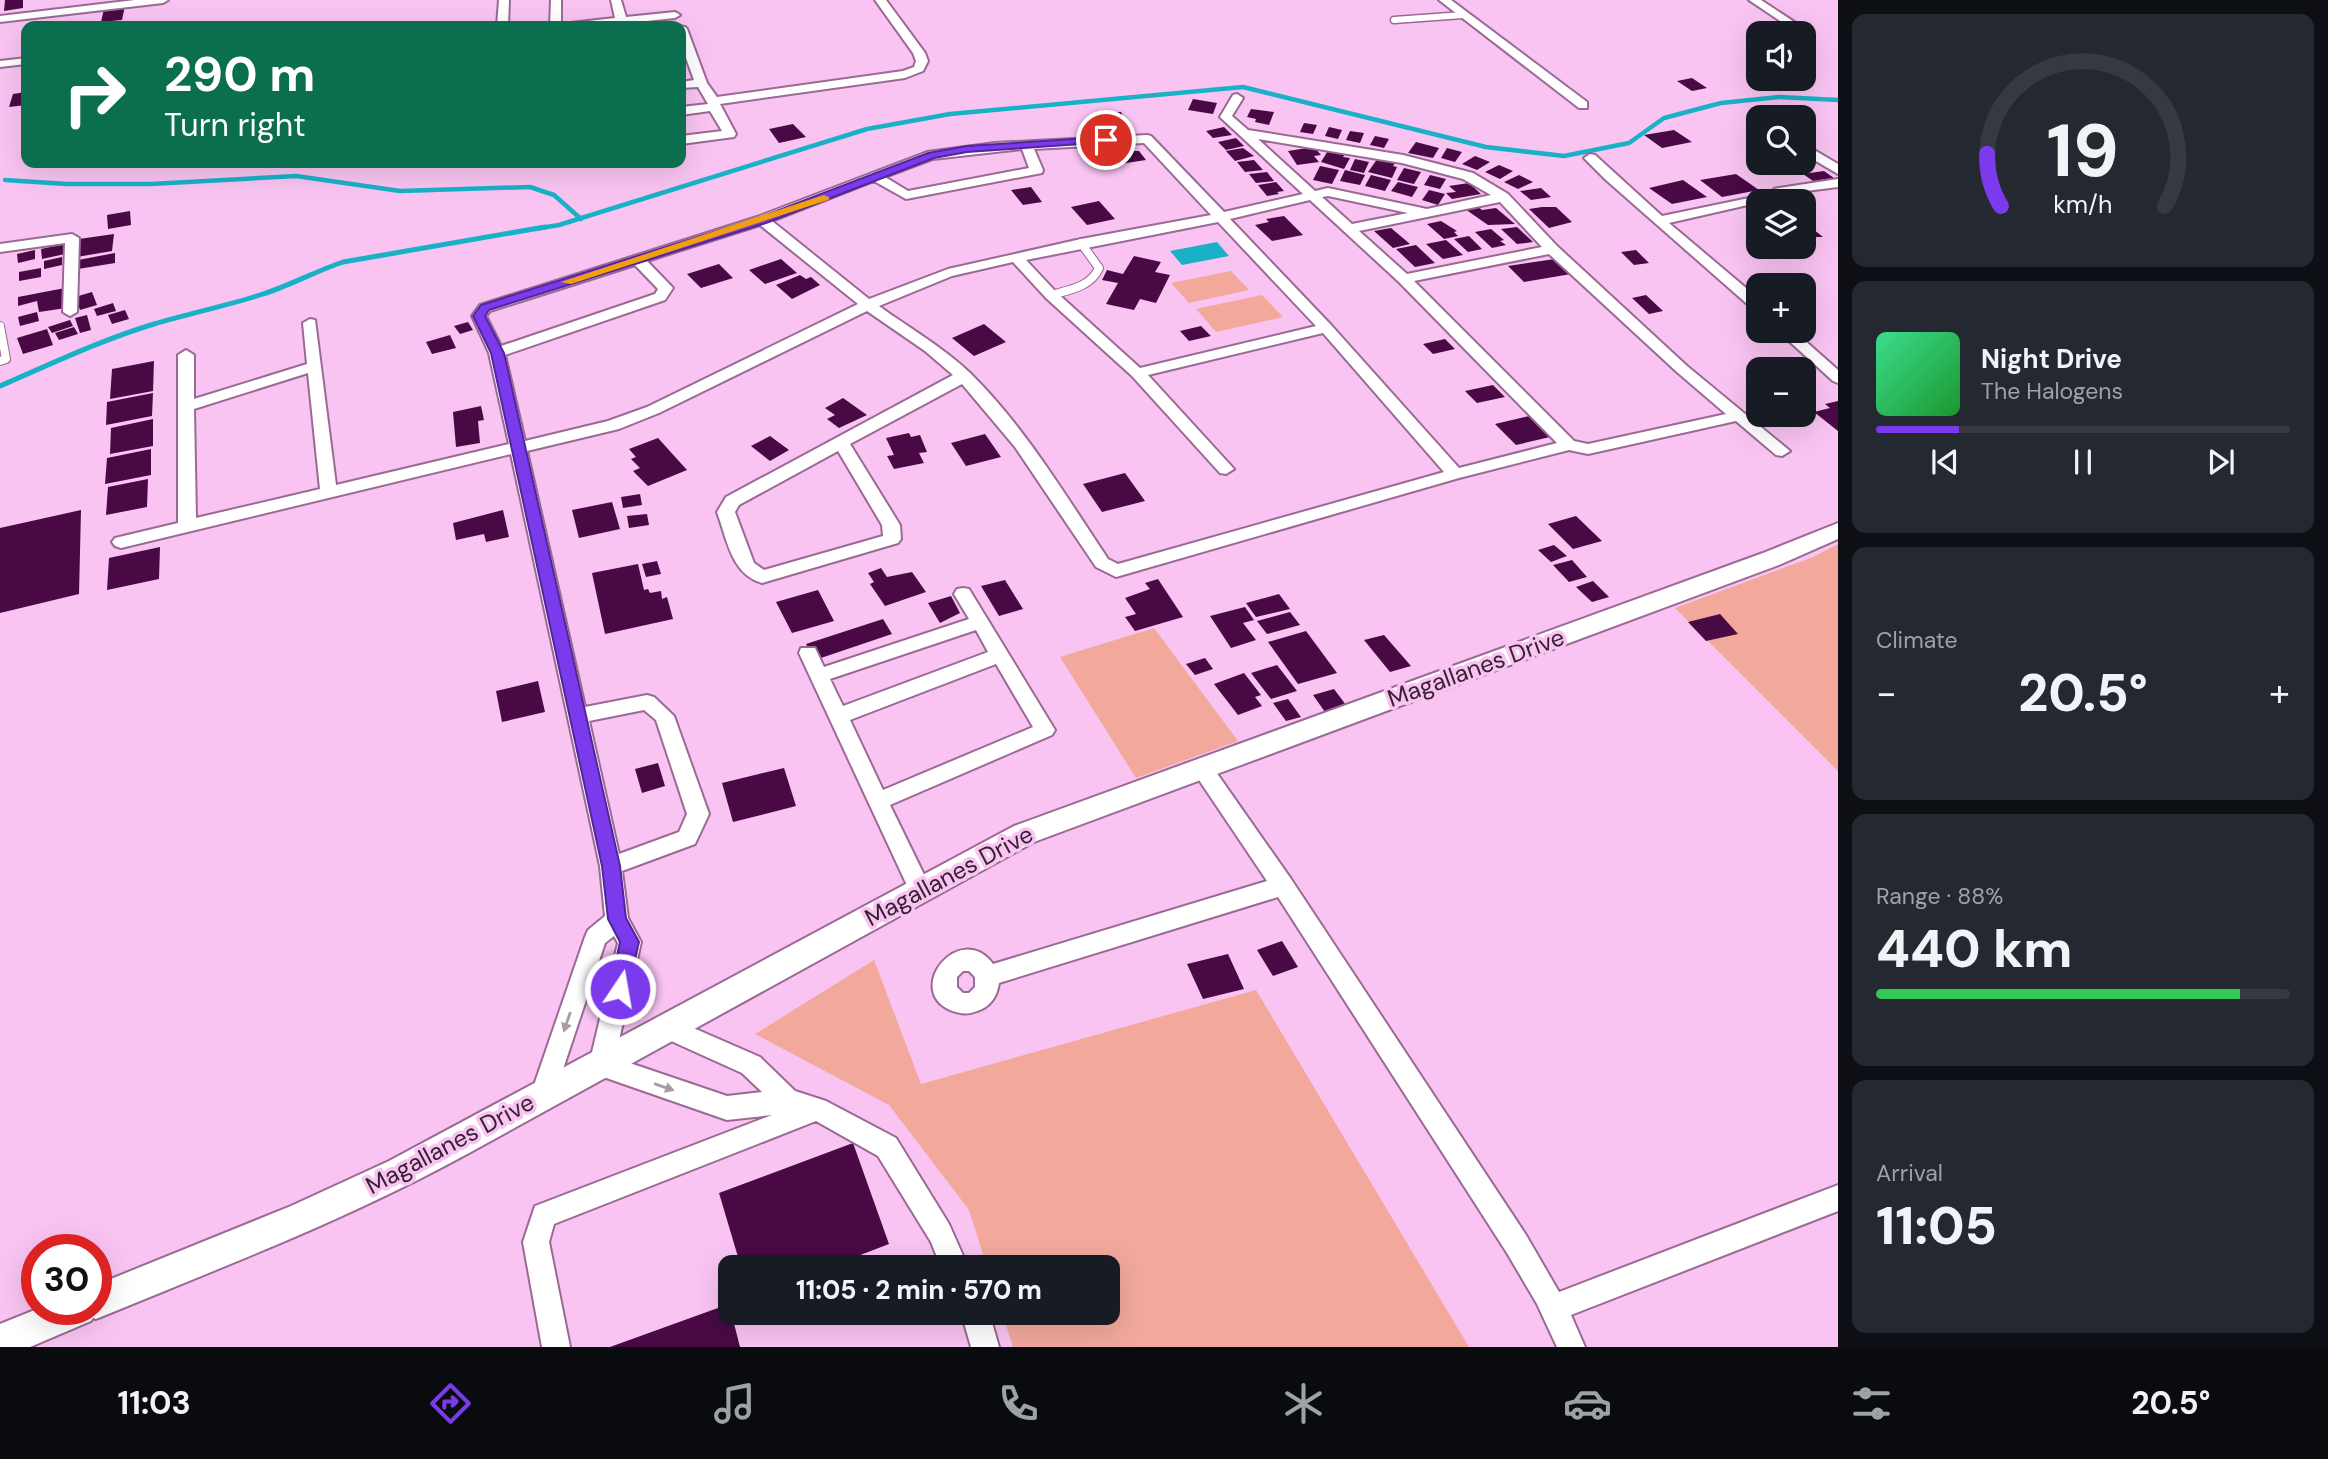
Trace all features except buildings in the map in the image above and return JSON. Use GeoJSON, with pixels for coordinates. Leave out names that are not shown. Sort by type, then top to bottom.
{"type":"FeatureCollection","features":[{"type":"Feature","properties":{"kind":"street"},"geometry":{"type":"LineString","coordinates":[[0,19],[163,0]]}},
{"type":"Feature","properties":{"kind":"street"},"geometry":{"type":"LineString","coordinates":[[503,21],[504,0]]}},
{"type":"Feature","properties":{"kind":"street"},"geometry":{"type":"LineString","coordinates":[[556,0],[556,21]]}},
{"type":"Feature","properties":{"kind":"street"},"geometry":{"type":"LineString","coordinates":[[616,0],[621,21]]}},
{"type":"Feature","properties":{"kind":"street"},"geometry":{"type":"LineString","coordinates":[[670,0],[677,21]]}},
{"type":"Feature","properties":{"kind":"street"},"geometry":{"type":"LineString","coordinates":[[686,110],[905,74],[919,69],[922,61],[919,53],[880,0]]}},
{"type":"Feature","properties":{"kind":"street"},"geometry":{"type":"LineString","coordinates":[[1444,0],[1583,105]]}},
{"type":"Feature","properties":{"kind":"street"},"geometry":{"type":"LineString","coordinates":[[1754,0],[1786,21]]}},
{"type":"Feature","properties":{"kind":"street"},"geometry":{"type":"LineString","coordinates":[[686,139],[730,134],[687,60]]}},
{"type":"Feature","properties":{"kind":"street"},"geometry":{"type":"LineString","coordinates":[[0,64],[21,62]]}},
{"type":"Feature","properties":{"kind":"street"},"geometry":{"type":"LineString","coordinates":[[686,84],[701,83]]}},
{"type":"Feature","properties":{"kind":"street"},"geometry":{"type":"LineString","coordinates":[[1237,98],[1226,117],[1404,279],[1569,445]]}},
{"type":"Feature","properties":{"kind":"street"},"geometry":{"type":"LineString","coordinates":[[1243,133],[1403,159],[1468,176],[1503,197],[1552,249],[1682,369],[1782,451]]}},
{"type":"Feature","properties":{"kind":"street"},"geometry":{"type":"LineString","coordinates":[[950,1255],[940,1233],[887,1147],[817,1110],[788,1101],[727,1108],[601,1065],[630,942],[617,919],[611,866],[497,353],[479,316],[485,308],[762,220],[931,155],[967,149],[1147,139],[1326,328],[1455,474]]}},
{"type":"Feature","properties":{"kind":"street"},"geometry":{"type":"LineString","coordinates":[[876,177],[906,195],[1037,170],[1026,145]]}},
{"type":"Feature","properties":{"kind":"street"},"geometry":{"type":"LineString","coordinates":[[1816,156],[1838,170]]}},
{"type":"Feature","properties":{"kind":"street"},"geometry":{"type":"LineString","coordinates":[[1590,158],[1629,197],[1714,264],[1746,295]]}},
{"type":"Feature","properties":{"kind":"street"},"geometry":{"type":"LineString","coordinates":[[1659,221],[1774,194],[1838,183]]}},
{"type":"Feature","properties":{"kind":"street"},"geometry":{"type":"LineString","coordinates":[[121,542],[520,450],[613,425],[653,410],[867,305],[948,273],[1081,243],[1221,217],[1313,195],[1337,193],[1428,213]]}},
{"type":"Feature","properties":{"kind":"street"},"geometry":{"type":"LineString","coordinates":[[1349,229],[1503,197]]}},
{"type":"Feature","properties":{"kind":"street"},"geometry":{"type":"LineString","coordinates":[[762,220],[867,305],[926,344],[964,376],[1028,452],[1102,563],[1116,571],[1455,474],[1569,445],[1588,449],[1738,416]]}},
{"type":"Feature","properties":{"kind":"street"},"geometry":{"type":"LineString","coordinates":[[0,248],[72,238],[70,312]]}},
{"type":"Feature","properties":{"kind":"street"},"geometry":{"type":"LineString","coordinates":[[1404,279],[1552,249]]}},
{"type":"Feature","properties":{"kind":"street"},"geometry":{"type":"LineString","coordinates":[[1016,257],[1051,295],[1137,373],[1226,469]]}},
{"type":"Feature","properties":{"kind":"street"},"geometry":{"type":"LineString","coordinates":[[497,353],[660,297],[666,288],[638,260]]}},
{"type":"Feature","properties":{"kind":"street"},"geometry":{"type":"LineString","coordinates":[[310,323],[329,494]]}},
{"type":"Feature","properties":{"kind":"street"},"geometry":{"type":"LineString","coordinates":[[1137,373],[1326,328]]}},
{"type":"Feature","properties":{"kind":"street"},"geometry":{"type":"LineString","coordinates":[[1799,343],[1838,378]]}},
{"type":"Feature","properties":{"kind":"street"},"geometry":{"type":"LineString","coordinates":[[186,355],[187,527]]}},
{"type":"Feature","properties":{"kind":"street"},"geometry":{"type":"LineString","coordinates":[[188,407],[315,366]]}},
{"type":"Feature","properties":{"kind":"street"},"geometry":{"type":"LineString","coordinates":[[842,444],[891,525],[892,539],[762,577],[746,567],[726,512],[733,501],[964,376]]}},
{"type":"Feature","properties":{"kind":"street","name":"Magallanes Drive"},"geometry":{"type":"LineString","coordinates":[[112,1295],[369,1188],[459,1144],[542,1094],[601,1065],[1024,834],[1771,559],[1838,530]]}},
{"type":"Feature","properties":{"kind":"street"},"geometry":{"type":"LineString","coordinates":[[878,801],[1045,730],[963,594]]}},
{"type":"Feature","properties":{"kind":"street"},"geometry":{"type":"LineString","coordinates":[[818,676],[980,622]]}},
{"type":"Feature","properties":{"kind":"street"},"geometry":{"type":"LineString","coordinates":[[808,653],[920,889]]}},
{"type":"Feature","properties":{"kind":"street"},"geometry":{"type":"LineString","coordinates":[[838,716],[1000,655]]}},
{"type":"Feature","properties":{"kind":"street"},"geometry":{"type":"LineString","coordinates":[[576,716],[647,702],[664,716],[698,814],[687,838],[611,866]]}},
{"type":"Feature","properties":{"kind":"street"},"geometry":{"type":"LineString","coordinates":[[1202,768],[1283,886],[1555,1307],[1571,1347]]}},
{"type":"Feature","properties":{"kind":"street"},"geometry":{"type":"LineString","coordinates":[[989,976],[1283,886]]}},
{"type":"Feature","properties":{"kind":"street"},"geometry":{"type":"LineString","coordinates":[[542,1094],[597,937],[617,919]]}},
{"type":"Feature","properties":{"kind":"street"},"geometry":{"type":"LineString","coordinates":[[668,1028],[751,1065],[788,1101]]}},
{"type":"Feature","properties":{"kind":"street"},"geometry":{"type":"LineString","coordinates":[[556,1347],[536,1242],[544,1215],[817,1110]]}},
{"type":"Feature","properties":{"kind":"street"},"geometry":{"type":"LineString","coordinates":[[1555,1307],[1838,1198]]}},
{"type":"Feature","properties":{"kind":"street"},"geometry":{"type":"LineString","coordinates":[[0,1342],[41,1325]]}},
{"type":"Feature","properties":{"kind":"street"},"geometry":{"type":"LineString","coordinates":[[979,1325],[985,1347]]}},
{"type":"Feature","properties":{"kind":"lane"},"geometry":{"type":"LineString","coordinates":[[1394,20],[1463,15]]}},
{"type":"Feature","properties":{"kind":"lane"},"geometry":{"type":"LineString","coordinates":[[1051,295],[1089,283],[1097,277],[1099,268],[1081,243]]}},
{"type":"Feature","properties":{"kind":"lane"},"geometry":{"type":"LineString","coordinates":[[0,326],[6,359],[0,362]]}},
{"type":"Feature","properties":{"kind":"shaded area"},"geometry":{"type":"Polygon","coordinates":[[[1231,271],[1249,290],[1189,303],[1171,283],[1231,271]]]}},
{"type":"Feature","properties":{"kind":"shaded area"},"geometry":{"type":"Polygon","coordinates":[[[1262,295],[1283,317],[1216,332],[1196,309],[1262,295]]]}},
{"type":"Feature","properties":{"kind":"shaded area"},"geometry":{"type":"Polygon","coordinates":[[[1838,544],[1838,771],[1675,608],[1813,557],[1838,544]]]}},
{"type":"Feature","properties":{"kind":"shaded area"},"geometry":{"type":"Polygon","coordinates":[[[1154,628],[1238,741],[1136,778],[1060,657],[1154,628]]]}},
{"type":"Feature","properties":{"kind":"shaded area"},"geometry":{"type":"Polygon","coordinates":[[[874,960],[921,1084],[1256,990],[1469,1347],[1013,1347],[1006,1325],[1120,1325],[1120,1255],[983,1255],[969,1210],[889,1105],[755,1034],[874,960]]]}},
{"type":"Feature","properties":{"kind":"water"},"geometry":{"type":"Polygon","coordinates":[[[1217,242],[1229,256],[1182,265],[1170,251],[1217,242]]]}},
{"type":"Feature","properties":{"kind":"waterway"},"geometry":{"type":"LineString","coordinates":[[580,218],[867,129],[950,114],[1243,87],[1486,147],[1564,156],[1629,143],[1664,118],[1721,103],[1779,97],[1838,100]]}},
{"type":"Feature","properties":{"kind":"waterway"},"geometry":{"type":"LineString","coordinates":[[5,180],[67,184],[151,184],[296,176],[400,191],[530,187],[554,195],[580,218]]}},
{"type":"Feature","properties":{"kind":"waterway"},"geometry":{"type":"LineString","coordinates":[[535,229],[580,218]]}},
{"type":"Feature","properties":{"kind":"waterway"},"geometry":{"type":"LineString","coordinates":[[0,386],[115,337],[263,294],[343,262],[545,227]]}},
{"type":"Feature","properties":{"kind":"slow traffic"},"geometry":{"type":"LineString","coordinates":[[567,282],[824,198]]}},
{"type":"Feature","properties":{"kind":"route"},"geometry":{"type":"LineString","coordinates":[[620,989],[630,942],[617,919],[611,866],[497,353],[479,316],[485,308],[762,220],[931,155],[967,149],[1106,140]]}}]}
